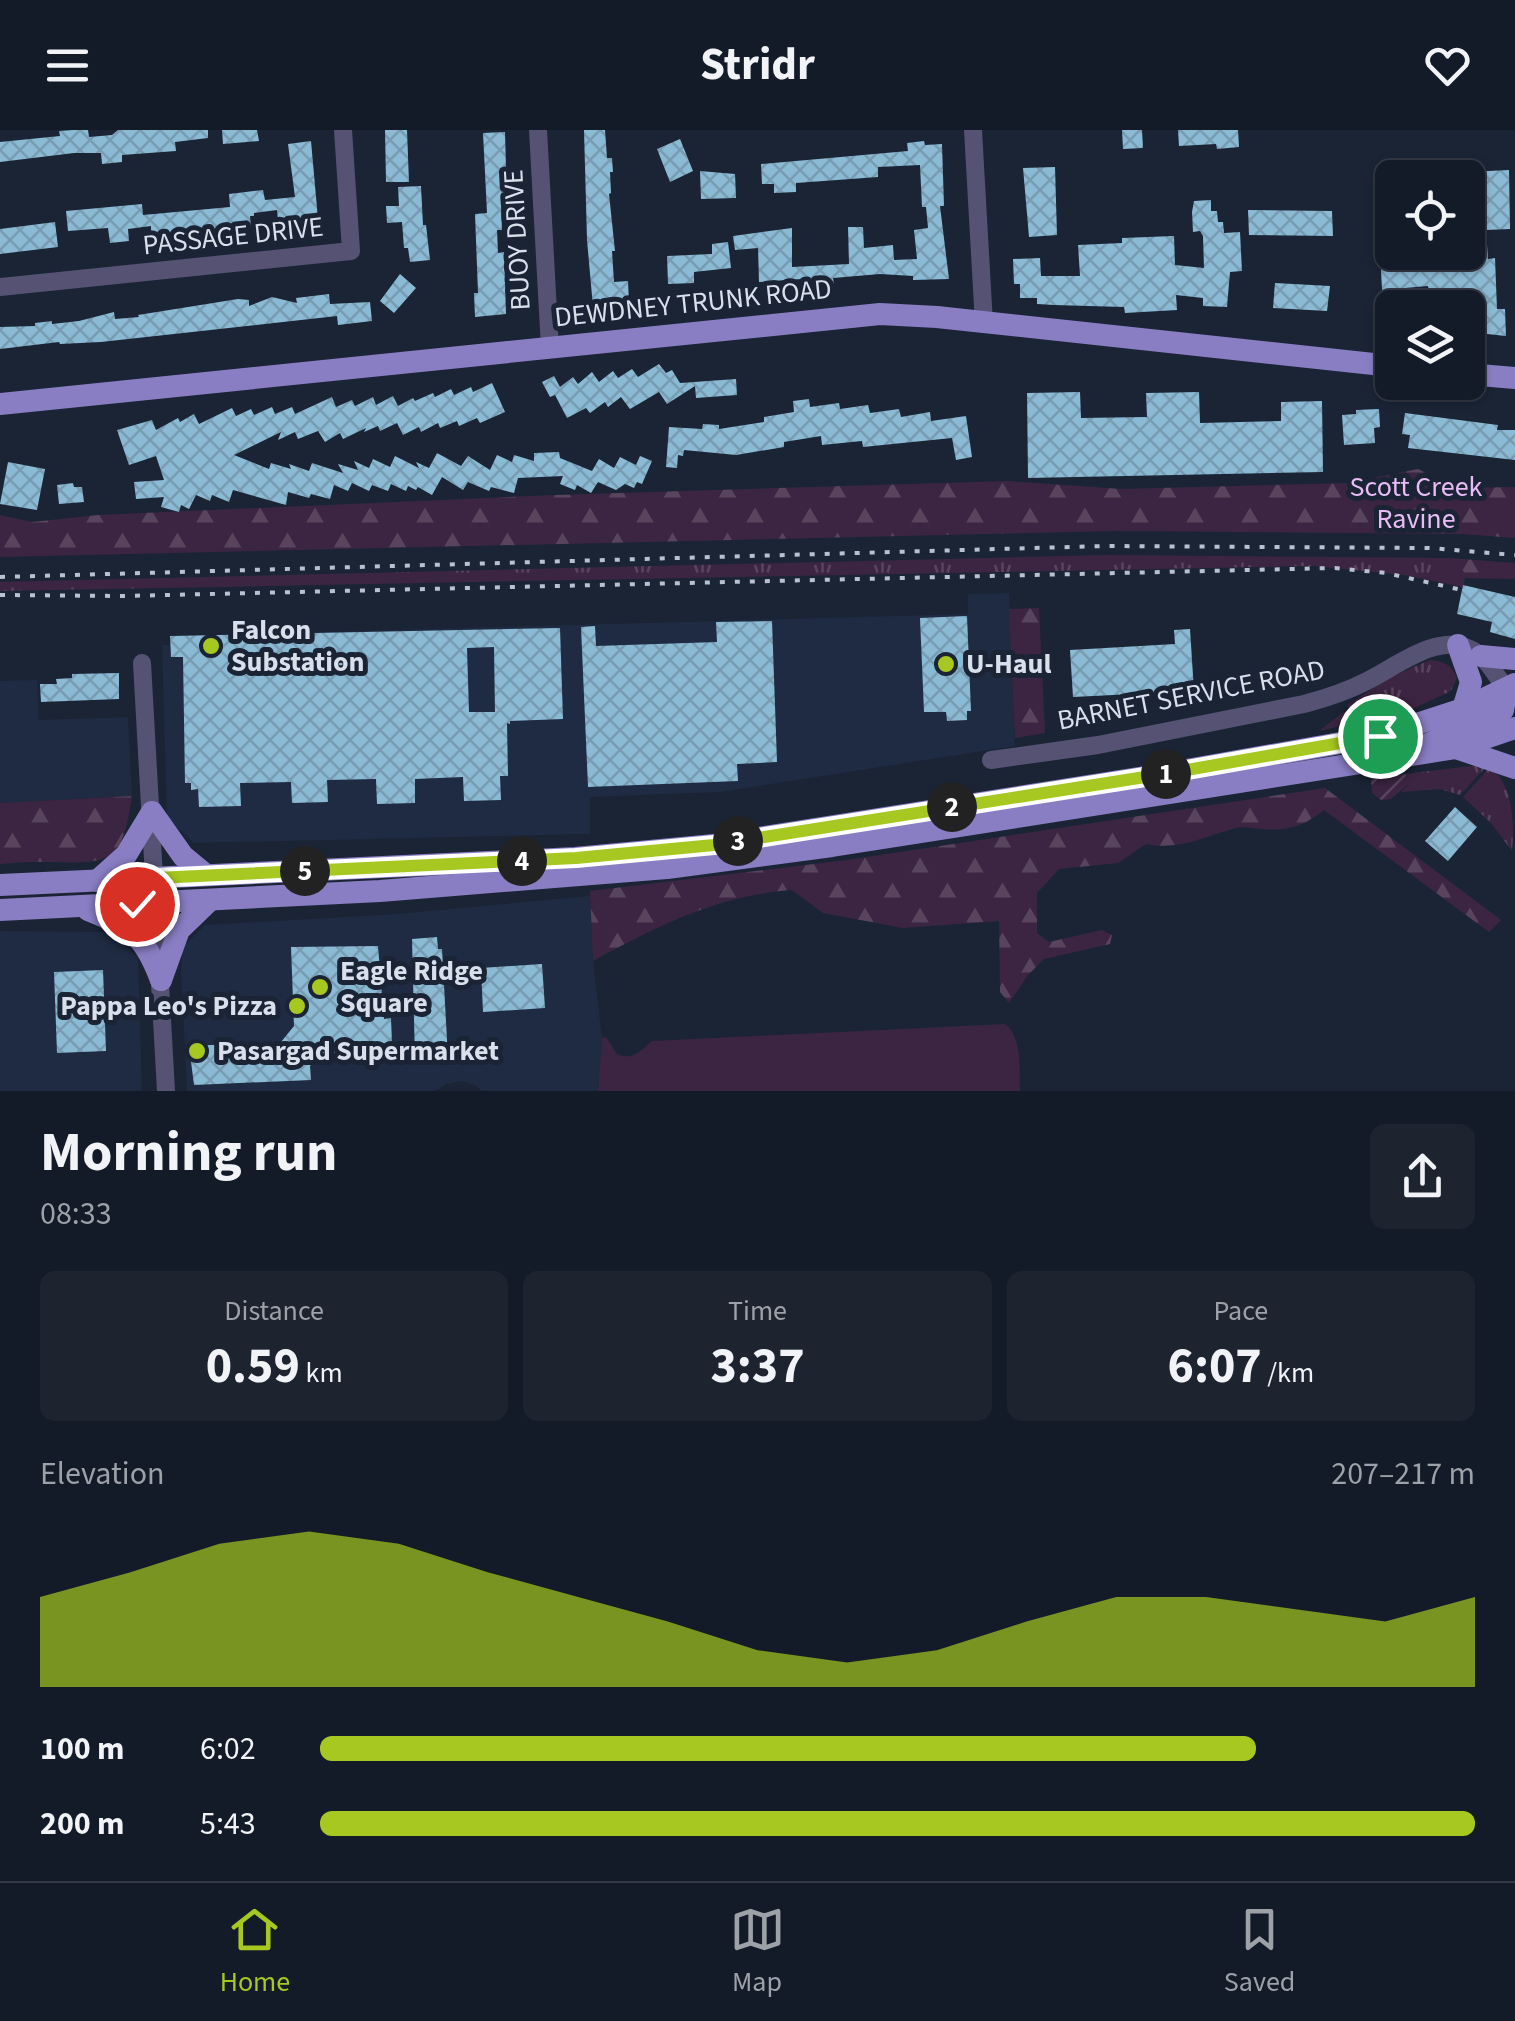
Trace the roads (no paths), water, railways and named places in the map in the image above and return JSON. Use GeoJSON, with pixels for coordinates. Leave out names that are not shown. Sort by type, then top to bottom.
{"type":"FeatureCollection","features":[{"type":"Feature","properties":{"kind":"main road","name":"DEWDNEY TRUNK ROAD"},"geometry":{"type":"LineString","coordinates":[[0,404],[880,314],[1375,364]]}},
{"type":"Feature","properties":{"kind":"main road"},"geometry":{"type":"LineString","coordinates":[[1485,375],[1515,378]]}},
{"type":"Feature","properties":{"kind":"main road"},"geometry":{"type":"LineString","coordinates":[[1458,645],[1470,682],[1463,709]]}},
{"type":"Feature","properties":{"kind":"main road"},"geometry":{"type":"LineString","coordinates":[[1481,656],[1515,659]]}},
{"type":"Feature","properties":{"kind":"main road"},"geometry":{"type":"LineString","coordinates":[[0,886],[576,858],[714,845],[1322,747],[1380,736],[1463,709],[1509,708]]}},
{"type":"Feature","properties":{"kind":"main road"},"geometry":{"type":"LineString","coordinates":[[0,910],[469,886],[736,860],[1456,748],[1509,708]]}},
{"type":"Feature","properties":{"kind":"main road"},"geometry":{"type":"LineString","coordinates":[[1402,757],[1442,734],[1509,708]]}},
{"type":"Feature","properties":{"kind":"main road"},"geometry":{"type":"LineString","coordinates":[[1456,748],[1515,768]]}},
{"type":"Feature","properties":{"kind":"main road"},"geometry":{"type":"LineString","coordinates":[[97,881],[126,855],[152,812],[183,856],[206,875]]}},
{"type":"Feature","properties":{"kind":"main road"},"geometry":{"type":"LineString","coordinates":[[161,980],[180,930],[209,901]]}},
{"type":"Feature","properties":{"kind":"main road"},"geometry":{"type":"LineString","coordinates":[[80,907],[133,930],[150,951],[161,980]]}},
{"type":"Feature","properties":{"kind":"street","name":"PASSAGE DRIVE"},"geometry":{"type":"LineString","coordinates":[[0,287],[351,252],[343,130]]}},
{"type":"Feature","properties":{"kind":"street","name":"BUOY DRIVE"},"geometry":{"type":"LineString","coordinates":[[538,130],[550,348]]}},
{"type":"Feature","properties":{"kind":"street"},"geometry":{"type":"LineString","coordinates":[[973,130],[984,324]]}},
{"type":"Feature","properties":{"kind":"street"},"geometry":{"type":"LineString","coordinates":[[1458,645],[1481,656],[1509,708]]}},
{"type":"Feature","properties":{"kind":"street","name":"BARNET SERVICE ROAD"},"geometry":{"type":"LineString","coordinates":[[992,760],[1098,745],[1304,704],[1334,696],[1424,652],[1458,645]]}},
{"type":"Feature","properties":{"kind":"street"},"geometry":{"type":"LineString","coordinates":[[142,663],[166,1091]]}},
{"type":"Feature","properties":{"kind":"railway"},"geometry":{"type":"LineString","coordinates":[[0,577],[1106,546],[1429,548],[1515,555]]}},
{"type":"Feature","properties":{"kind":"railway"},"geometry":{"type":"LineString","coordinates":[[0,595],[123,596],[1335,568],[1386,573],[1462,590]]}},
{"type":"Feature","properties":{"kind":"place","name":"Falcon Substation"},"geometry":{"type":"Point","coordinates":[211,646]}},
{"type":"Feature","properties":{"kind":"place","name":"U-Haul"},"geometry":{"type":"Point","coordinates":[946,664]}},
{"type":"Feature","properties":{"kind":"place","name":"Eagle Ridge Square"},"geometry":{"type":"Point","coordinates":[320,987]}},
{"type":"Feature","properties":{"kind":"place","name":"Pappa Leo's Pizza"},"geometry":{"type":"Point","coordinates":[297,1006]}},
{"type":"Feature","properties":{"kind":"place","name":"Pasargad Supermarket"},"geometry":{"type":"Point","coordinates":[197,1051]}},
{"type":"Feature","properties":{"kind":"park label","name":"Scott Creek Ravine"},"geometry":{"type":"Point","coordinates":[1416,503]}}]}
